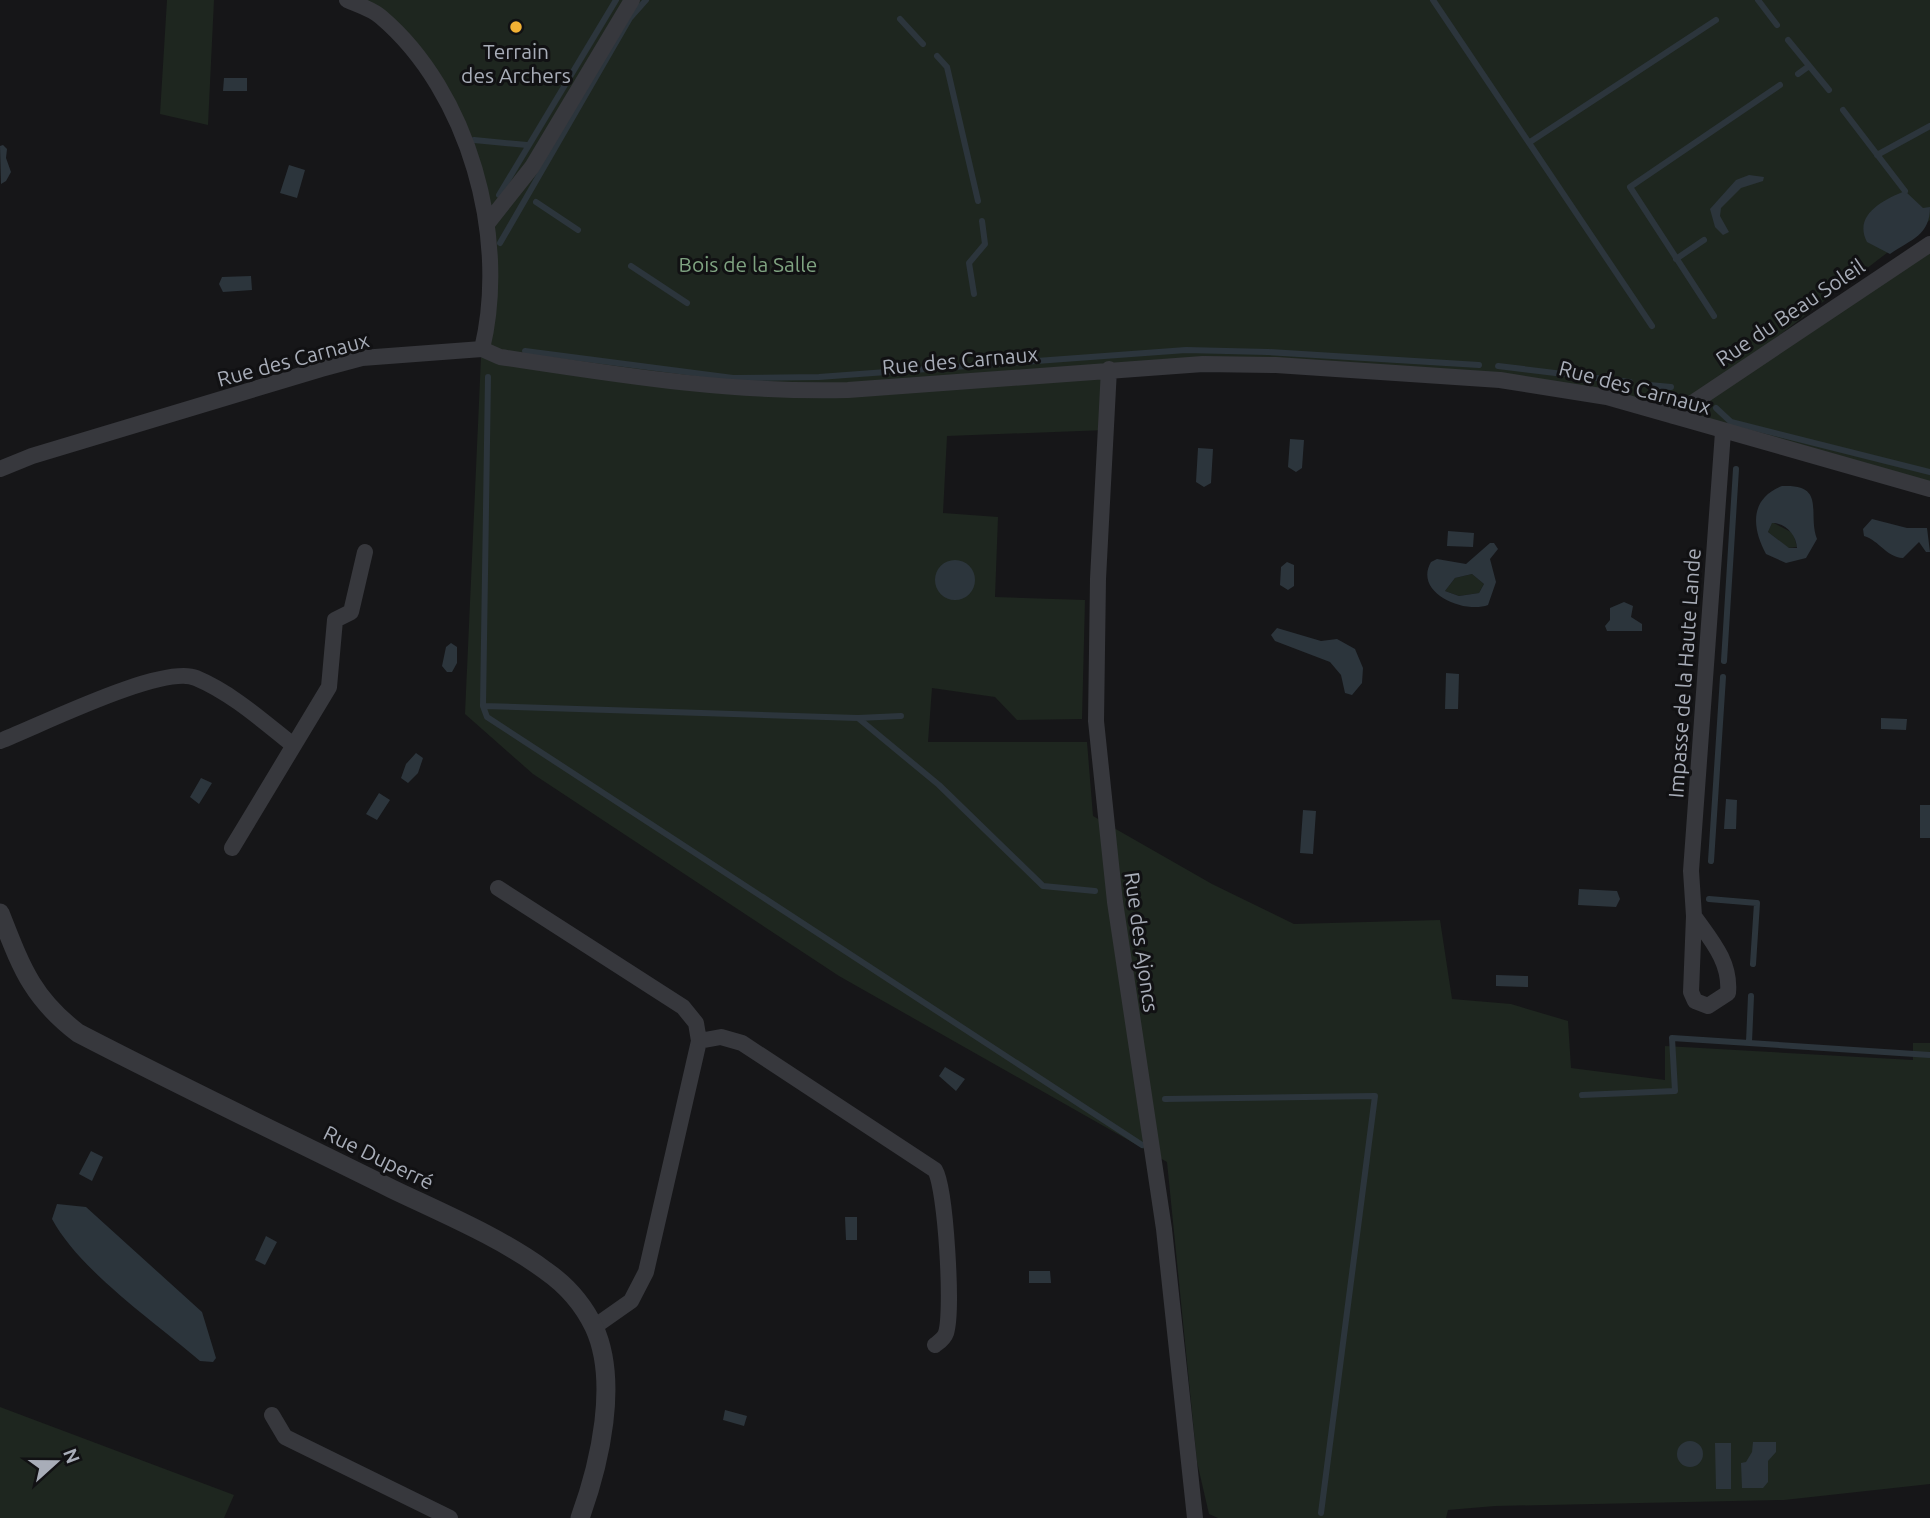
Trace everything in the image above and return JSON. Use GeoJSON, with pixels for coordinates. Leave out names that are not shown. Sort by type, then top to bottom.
{"type":"FeatureCollection","features":[{"type":"Feature","properties":{"kind":"street"},"geometry":{"type":"LineString","coordinates":[[347,0],[378,15],[417,53],[447,103],[461,135],[481,189],[487,224],[488,289],[482,348]]}},
{"type":"Feature","properties":{"kind":"street"},"geometry":{"type":"LineString","coordinates":[[487,224],[532,167],[632,0]]}},
{"type":"Feature","properties":{"kind":"street","name":"Rue du Beau Soleil"},"geometry":{"type":"LineString","coordinates":[[1673,416],[1930,244]]}},
{"type":"Feature","properties":{"kind":"street","name":"Rue des Carnaux"},"geometry":{"type":"LineString","coordinates":[[0,469],[32,456],[362,358],[482,348],[500,357],[670,383],[777,391],[848,390],[1109,369],[1241,364],[1500,380],[1582,392],[1930,489]]}},
{"type":"Feature","properties":{"kind":"street","name":"Rue des Ajoncs"},"geometry":{"type":"LineString","coordinates":[[1109,369],[1098,579],[1096,722],[1115,902],[1164,1229],[1195,1518]]}},
{"type":"Feature","properties":{"kind":"street","name":"Impasse de la Haute Lande"},"geometry":{"type":"LineString","coordinates":[[1694,916],[1725,961],[1730,979],[1728,993],[1708,1006],[1695,1001],[1691,992],[1694,916],[1691,872],[1723,432]]}},
{"type":"Feature","properties":{"kind":"street"},"geometry":{"type":"LineString","coordinates":[[232,848],[329,687],[335,620],[351,612],[365,552]]}},
{"type":"Feature","properties":{"kind":"street"},"geometry":{"type":"LineString","coordinates":[[0,741],[147,681],[175,674],[195,678],[245,707],[293,746]]}},
{"type":"Feature","properties":{"kind":"street"},"geometry":{"type":"LineString","coordinates":[[498,888],[683,1007],[696,1023],[699,1041],[651,1260],[631,1301],[594,1327]]}},
{"type":"Feature","properties":{"kind":"street","name":"Rue Duperré"},"geometry":{"type":"LineString","coordinates":[[0,913],[22,969],[39,998],[78,1033],[528,1259],[566,1288],[594,1327],[605,1357],[607,1396],[580,1518]]}},
{"type":"Feature","properties":{"kind":"street"},"geometry":{"type":"LineString","coordinates":[[699,1041],[721,1037],[741,1043],[935,1170],[943,1188],[948,1307],[946,1333],[935,1345]]}},
{"type":"Feature","properties":{"kind":"street"},"geometry":{"type":"LineString","coordinates":[[272,1416],[285,1437],[450,1518]]}},
{"type":"Feature","properties":{"kind":"green space"},"geometry":{"type":"Polygon","coordinates":[[[167,0],[214,0],[208,125],[160,114],[167,0]]]}},
{"type":"Feature","properties":{"kind":"green space","name":"Bois de la Salle"},"geometry":{"type":"Polygon","coordinates":[[[347,0],[1930,0],[1930,220],[1687,406],[1930,246],[1930,489],[1556,387],[1414,374],[1109,369],[1106,430],[947,436],[943,513],[998,517],[995,597],[1085,600],[1082,719],[1017,720],[995,697],[932,688],[928,742],[1087,742],[1093,816],[1212,884],[1294,924],[1440,920],[1452,999],[1511,1004],[1568,1021],[1571,1068],[1665,1080],[1665,1046],[1913,1060],[1913,1043],[1930,1043],[1930,1484],[1784,1500],[1495,1506],[1448,1510],[1446,1518],[1218,1518],[1209,1514],[1197,1462],[1167,1162],[839,976],[533,774],[465,714],[487,224],[481,189],[417,53],[347,0]]]}},
{"type":"Feature","properties":{"kind":"green space"},"geometry":{"type":"Polygon","coordinates":[[[1772,522],[1793,533],[1797,547],[1788,548],[1768,532],[1772,522]]]}},
{"type":"Feature","properties":{"kind":"green space"},"geometry":{"type":"Polygon","coordinates":[[[1472,574],[1484,584],[1479,593],[1459,596],[1445,591],[1455,578],[1472,574]]]}},
{"type":"Feature","properties":{"kind":"green space"},"geometry":{"type":"Polygon","coordinates":[[[0,1407],[234,1495],[224,1518],[0,1518],[0,1407]]]}},
{"type":"Feature","properties":{"kind":"shaded area"},"geometry":{"type":"Polygon","coordinates":[[[224,78],[247,78],[247,91],[223,91],[224,78]]]}},
{"type":"Feature","properties":{"kind":"shaded area"},"geometry":{"type":"Polygon","coordinates":[[[3,145],[7,149],[6,158],[11,172],[1,184],[0,146],[3,145]]]}},
{"type":"Feature","properties":{"kind":"shaded area"},"geometry":{"type":"Polygon","coordinates":[[[289,165],[305,170],[297,198],[280,193],[289,165]]]}},
{"type":"Feature","properties":{"kind":"shaded area"},"geometry":{"type":"Polygon","coordinates":[[[1749,175],[1764,177],[1763,181],[1741,188],[1721,208],[1720,216],[1729,232],[1723,235],[1715,227],[1710,209],[1736,180],[1749,175]]]}},
{"type":"Feature","properties":{"kind":"shaded area"},"geometry":{"type":"Polygon","coordinates":[[[1905,191],[1923,208],[1930,207],[1929,216],[1927,224],[1918,235],[1890,254],[1867,242],[1864,224],[1872,210],[1905,191]]]}},
{"type":"Feature","properties":{"kind":"shaded area"},"geometry":{"type":"Polygon","coordinates":[[[251,276],[252,290],[223,292],[219,284],[222,277],[251,276]]]}},
{"type":"Feature","properties":{"kind":"shaded area"},"geometry":{"type":"Polygon","coordinates":[[[1290,439],[1304,440],[1302,468],[1296,472],[1288,467],[1290,439]]]}},
{"type":"Feature","properties":{"kind":"shaded area"},"geometry":{"type":"Polygon","coordinates":[[[1198,448],[1213,449],[1211,483],[1204,487],[1196,482],[1198,448]]]}},
{"type":"Feature","properties":{"kind":"shaded area"},"geometry":{"type":"Polygon","coordinates":[[[1782,486],[1796,487],[1810,495],[1817,539],[1806,558],[1786,563],[1766,554],[1758,534],[1756,515],[1764,498],[1782,486]],[[1772,523],[1768,532],[1789,548],[1797,548],[1792,534],[1772,523]]]}},
{"type":"Feature","properties":{"kind":"shaded area"},"geometry":{"type":"Polygon","coordinates":[[[1872,519],[1907,528],[1927,528],[1930,552],[1926,552],[1919,542],[1903,558],[1892,555],[1864,536],[1863,529],[1872,519]]]}},
{"type":"Feature","properties":{"kind":"shaded area"},"geometry":{"type":"Polygon","coordinates":[[[1448,531],[1474,533],[1473,547],[1447,546],[1448,531]]]}},
{"type":"Feature","properties":{"kind":"shaded area"},"geometry":{"type":"Polygon","coordinates":[[[1490,543],[1494,543],[1498,549],[1490,559],[1496,582],[1488,605],[1478,607],[1455,604],[1435,592],[1429,583],[1427,573],[1431,562],[1437,559],[1466,564],[1490,543]],[[1472,574],[1455,578],[1445,591],[1459,596],[1479,593],[1484,584],[1472,574]]]}},
{"type":"Feature","properties":{"kind":"shaded area"},"geometry":{"type":"Polygon","coordinates":[[[955,560],[963,561],[969,566],[974,572],[974,588],[969,594],[963,599],[955,600],[947,599],[941,594],[936,588],[935,580],[936,572],[941,566],[947,561],[955,560]]]}},
{"type":"Feature","properties":{"kind":"shaded area"},"geometry":{"type":"Polygon","coordinates":[[[1287,562],[1294,565],[1294,586],[1288,590],[1280,585],[1281,567],[1287,562]]]}},
{"type":"Feature","properties":{"kind":"shaded area"},"geometry":{"type":"Polygon","coordinates":[[[1624,602],[1633,606],[1631,617],[1642,624],[1642,631],[1607,631],[1605,626],[1610,620],[1610,608],[1624,602]]]}},
{"type":"Feature","properties":{"kind":"shaded area"},"geometry":{"type":"Polygon","coordinates":[[[1277,628],[1321,641],[1337,639],[1355,649],[1363,668],[1362,683],[1352,695],[1345,693],[1341,675],[1330,662],[1275,641],[1271,635],[1277,628]]]}},
{"type":"Feature","properties":{"kind":"shaded area"},"geometry":{"type":"Polygon","coordinates":[[[451,643],[457,647],[457,663],[452,672],[447,672],[442,666],[446,647],[451,643]]]}},
{"type":"Feature","properties":{"kind":"shaded area"},"geometry":{"type":"Polygon","coordinates":[[[1446,673],[1459,674],[1458,709],[1445,709],[1446,673]]]}},
{"type":"Feature","properties":{"kind":"shaded area"},"geometry":{"type":"Polygon","coordinates":[[[1881,718],[1907,719],[1906,730],[1881,729],[1881,718]]]}},
{"type":"Feature","properties":{"kind":"shaded area"},"geometry":{"type":"Polygon","coordinates":[[[416,753],[423,758],[418,773],[408,783],[401,778],[406,764],[416,753]]]}},
{"type":"Feature","properties":{"kind":"shaded area"},"geometry":{"type":"Polygon","coordinates":[[[201,778],[212,783],[199,804],[190,797],[201,778]]]}},
{"type":"Feature","properties":{"kind":"shaded area"},"geometry":{"type":"Polygon","coordinates":[[[379,793],[390,800],[377,820],[366,814],[379,793]]]}},
{"type":"Feature","properties":{"kind":"shaded area"},"geometry":{"type":"Polygon","coordinates":[[[1726,799],[1737,800],[1736,829],[1724,829],[1726,799]]]}},
{"type":"Feature","properties":{"kind":"shaded area"},"geometry":{"type":"Polygon","coordinates":[[[1920,805],[1930,805],[1930,838],[1920,838],[1920,805]]]}},
{"type":"Feature","properties":{"kind":"shaded area"},"geometry":{"type":"Polygon","coordinates":[[[1303,810],[1316,811],[1313,854],[1300,853],[1303,810]]]}},
{"type":"Feature","properties":{"kind":"shaded area"},"geometry":{"type":"Polygon","coordinates":[[[1579,889],[1617,891],[1620,899],[1616,907],[1578,905],[1579,889]]]}},
{"type":"Feature","properties":{"kind":"shaded area"},"geometry":{"type":"Polygon","coordinates":[[[1496,975],[1528,976],[1528,987],[1496,986],[1496,975]]]}},
{"type":"Feature","properties":{"kind":"shaded area"},"geometry":{"type":"Polygon","coordinates":[[[945,1067],[965,1079],[956,1091],[939,1076],[945,1067]]]}},
{"type":"Feature","properties":{"kind":"shaded area"},"geometry":{"type":"Polygon","coordinates":[[[91,1151],[103,1157],[92,1181],[79,1174],[91,1151]]]}},
{"type":"Feature","properties":{"kind":"shaded area"},"geometry":{"type":"Polygon","coordinates":[[[57,1204],[86,1207],[202,1312],[216,1358],[213,1362],[200,1361],[120,1295],[81,1258],[52,1219],[57,1204]]]}},
{"type":"Feature","properties":{"kind":"shaded area"},"geometry":{"type":"Polygon","coordinates":[[[845,1217],[857,1217],[857,1240],[846,1240],[845,1217]]]}},
{"type":"Feature","properties":{"kind":"shaded area"},"geometry":{"type":"Polygon","coordinates":[[[266,1236],[277,1242],[265,1265],[255,1260],[266,1236]]]}},
{"type":"Feature","properties":{"kind":"shaded area"},"geometry":{"type":"Polygon","coordinates":[[[1029,1271],[1050,1271],[1051,1283],[1029,1283],[1029,1271]]]}},
{"type":"Feature","properties":{"kind":"shaded area"},"geometry":{"type":"Polygon","coordinates":[[[725,1410],[747,1416],[744,1426],[723,1420],[725,1410]]]}},
{"type":"Feature","properties":{"kind":"shaded area"},"geometry":{"type":"Polygon","coordinates":[[[1690,1441],[1699,1445],[1703,1454],[1699,1463],[1690,1467],[1681,1463],[1677,1454],[1681,1445],[1690,1441]]]}},
{"type":"Feature","properties":{"kind":"shaded area"},"geometry":{"type":"Polygon","coordinates":[[[1753,1442],[1776,1442],[1776,1452],[1768,1461],[1768,1482],[1763,1488],[1742,1488],[1741,1463],[1746,1462],[1752,1452],[1753,1442]]]}},
{"type":"Feature","properties":{"kind":"shaded area"},"geometry":{"type":"Polygon","coordinates":[[[1715,1443],[1731,1443],[1731,1489],[1716,1489],[1715,1443]]]}},
{"type":"Feature","properties":{"kind":"waterway"},"geometry":{"type":"LineString","coordinates":[[499,195],[616,0]]}},
{"type":"Feature","properties":{"kind":"waterway"},"geometry":{"type":"LineString","coordinates":[[500,243],[630,18],[646,0]]}},
{"type":"Feature","properties":{"kind":"waterway"},"geometry":{"type":"LineString","coordinates":[[1433,0],[1652,326]]}},
{"type":"Feature","properties":{"kind":"waterway"},"geometry":{"type":"LineString","coordinates":[[1758,0],[1777,25]]}},
{"type":"Feature","properties":{"kind":"waterway"},"geometry":{"type":"LineString","coordinates":[[900,19],[923,44]]}},
{"type":"Feature","properties":{"kind":"waterway"},"geometry":{"type":"LineString","coordinates":[[1530,142],[1716,20]]}},
{"type":"Feature","properties":{"kind":"waterway"},"geometry":{"type":"LineString","coordinates":[[1788,40],[1829,90]]}},
{"type":"Feature","properties":{"kind":"waterway"},"geometry":{"type":"LineString","coordinates":[[937,56],[947,67],[978,201]]}},
{"type":"Feature","properties":{"kind":"waterway"},"geometry":{"type":"LineString","coordinates":[[1798,74],[1809,66]]}},
{"type":"Feature","properties":{"kind":"waterway"},"geometry":{"type":"LineString","coordinates":[[1714,316],[1630,187],[1780,85]]}},
{"type":"Feature","properties":{"kind":"waterway"},"geometry":{"type":"LineString","coordinates":[[1843,110],[1905,191]]}},
{"type":"Feature","properties":{"kind":"waterway"},"geometry":{"type":"LineString","coordinates":[[1877,155],[1930,126]]}},
{"type":"Feature","properties":{"kind":"waterway"},"geometry":{"type":"LineString","coordinates":[[474,140],[527,145]]}},
{"type":"Feature","properties":{"kind":"waterway"},"geometry":{"type":"LineString","coordinates":[[536,202],[578,230]]}},
{"type":"Feature","properties":{"kind":"waterway"},"geometry":{"type":"LineString","coordinates":[[974,294],[969,263],[985,244],[982,221]]}},
{"type":"Feature","properties":{"kind":"waterway"},"geometry":{"type":"LineString","coordinates":[[1676,259],[1704,240]]}},
{"type":"Feature","properties":{"kind":"waterway"},"geometry":{"type":"LineString","coordinates":[[631,266],[687,303]]}},
{"type":"Feature","properties":{"kind":"waterway"},"geometry":{"type":"LineString","coordinates":[[525,351],[733,378],[819,377],[1186,350],[1268,352],[1479,365]]}},
{"type":"Feature","properties":{"kind":"waterway"},"geometry":{"type":"LineString","coordinates":[[1498,366],[1630,382]]}},
{"type":"Feature","properties":{"kind":"waterway"},"geometry":{"type":"LineString","coordinates":[[488,377],[483,706],[487,717],[1142,1145]]}},
{"type":"Feature","properties":{"kind":"waterway"},"geometry":{"type":"LineString","coordinates":[[1649,385],[1671,387]]}},
{"type":"Feature","properties":{"kind":"waterway"},"geometry":{"type":"LineString","coordinates":[[1716,408],[1731,422],[1930,472]]}},
{"type":"Feature","properties":{"kind":"waterway"},"geometry":{"type":"LineString","coordinates":[[1724,661],[1736,469]]}},
{"type":"Feature","properties":{"kind":"waterway"},"geometry":{"type":"LineString","coordinates":[[1711,861],[1723,677]]}},
{"type":"Feature","properties":{"kind":"waterway"},"geometry":{"type":"LineString","coordinates":[[483,706],[858,718],[939,785],[1043,886],[1095,891]]}},
{"type":"Feature","properties":{"kind":"waterway"},"geometry":{"type":"LineString","coordinates":[[858,718],[901,716]]}},
{"type":"Feature","properties":{"kind":"waterway"},"geometry":{"type":"LineString","coordinates":[[1709,899],[1757,903],[1753,964]]}},
{"type":"Feature","properties":{"kind":"waterway"},"geometry":{"type":"LineString","coordinates":[[1749,1042],[1751,996]]}},
{"type":"Feature","properties":{"kind":"waterway"},"geometry":{"type":"LineString","coordinates":[[1582,1095],[1675,1091],[1672,1038],[1930,1055]]}},
{"type":"Feature","properties":{"kind":"waterway"},"geometry":{"type":"LineString","coordinates":[[1165,1099],[1375,1096],[1321,1513]]}},
{"type":"Feature","properties":{"kind":"place","name":"Terrain des Archers"},"geometry":{"type":"Point","coordinates":[516,27]}}]}
